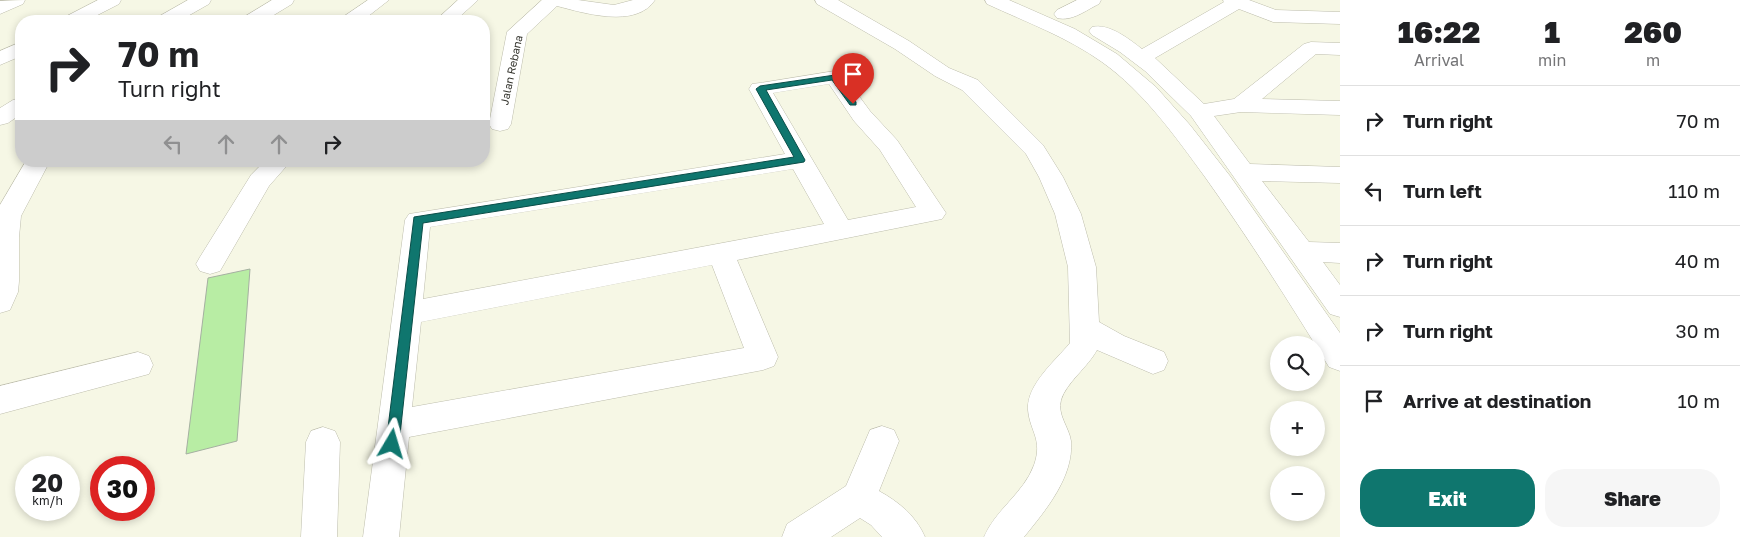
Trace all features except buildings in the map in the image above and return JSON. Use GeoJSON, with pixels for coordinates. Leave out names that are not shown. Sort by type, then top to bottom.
{"type":"FeatureCollection","features":[{"type":"Feature","properties":{"kind":"street"},"geometry":{"type":"LineString","coordinates":[[0,8],[16,0]]}},
{"type":"Feature","properties":{"kind":"street"},"geometry":{"type":"LineString","coordinates":[[83,15],[112,0]]}},
{"type":"Feature","properties":{"kind":"street"},"geometry":{"type":"LineString","coordinates":[[176,15],[202,0]]}},
{"type":"Feature","properties":{"kind":"street"},"geometry":{"type":"LineString","coordinates":[[261,15],[285,0]]}},
{"type":"Feature","properties":{"kind":"street"},"geometry":{"type":"LineString","coordinates":[[359,15],[380,0]]}},
{"type":"Feature","properties":{"kind":"street"},"geometry":{"type":"LineString","coordinates":[[451,15],[469,0]]}},
{"type":"Feature","properties":{"kind":"street"},"geometry":{"type":"LineString","coordinates":[[555,0],[605,11],[627,9],[646,0]]}},
{"type":"Feature","properties":{"kind":"street","name":"Jalan Rebana"},"geometry":{"type":"LineString","coordinates":[[500,124],[517,32],[555,0]]}},
{"type":"Feature","properties":{"kind":"street"},"geometry":{"type":"LineString","coordinates":[[824,0],[895,41],[942,72],[970,85],[1035,150],[1068,214],[1082,267],[1086,329],[1085,345],[1046,396],[1043,406],[1054,441],[1051,466],[1042,483],[1002,537]]}},
{"type":"Feature","properties":{"kind":"street"},"geometry":{"type":"LineString","coordinates":[[994,0],[1108,56],[1139,81],[1176,123],[1243,210],[1340,358]]}},
{"type":"Feature","properties":{"kind":"street"},"geometry":{"type":"LineString","coordinates":[[1032,0],[1109,36],[1143,58],[1173,83],[1199,112],[1340,306]]}},
{"type":"Feature","properties":{"kind":"street"},"geometry":{"type":"LineString","coordinates":[[1064,14],[1092,0]]}},
{"type":"Feature","properties":{"kind":"street"},"geometry":{"type":"LineString","coordinates":[[1143,58],[1234,1],[1273,16],[1340,18]]}},
{"type":"Feature","properties":{"kind":"street"},"geometry":{"type":"LineString","coordinates":[[1292,17],[1332,49],[1340,66]]}},
{"type":"Feature","properties":{"kind":"street"},"geometry":{"type":"LineString","coordinates":[[1241,105],[1311,48],[1332,49]]}},
{"type":"Feature","properties":{"kind":"street"},"geometry":{"type":"LineString","coordinates":[[0,59],[15,51]]}},
{"type":"Feature","properties":{"kind":"street"},"geometry":{"type":"LineString","coordinates":[[409,313],[721,254],[841,231],[933,213],[889,145],[862,116],[835,78],[760,89],[841,231]]}},
{"type":"Feature","properties":{"kind":"street"},"geometry":{"type":"LineString","coordinates":[[1199,112],[1241,105],[1340,108]]}},
{"type":"Feature","properties":{"kind":"street"},"geometry":{"type":"LineString","coordinates":[[381,537],[409,313],[418,220],[800,160]]}},
{"type":"Feature","properties":{"kind":"street"},"geometry":{"type":"LineString","coordinates":[[0,302],[6,280],[8,216],[36,167]]}},
{"type":"Feature","properties":{"kind":"street"},"geometry":{"type":"LineString","coordinates":[[210,264],[260,181],[273,167]]}},
{"type":"Feature","properties":{"kind":"street"},"geometry":{"type":"LineString","coordinates":[[1242,172],[1340,174]]}},
{"type":"Feature","properties":{"kind":"street"},"geometry":{"type":"LineString","coordinates":[[1301,252],[1340,253]]}},
{"type":"Feature","properties":{"kind":"street"},"geometry":{"type":"LineString","coordinates":[[395,425],[762,357],[721,254]]}},
{"type":"Feature","properties":{"kind":"street"},"geometry":{"type":"LineString","coordinates":[[1086,329],[1113,346],[1153,361]]}},
{"type":"Feature","properties":{"kind":"street"},"geometry":{"type":"LineString","coordinates":[[0,400],[138,365]]}},
{"type":"Feature","properties":{"kind":"street"},"geometry":{"type":"LineString","coordinates":[[800,537],[859,498],[882,441]]}},
{"type":"Feature","properties":{"kind":"street"},"geometry":{"type":"LineString","coordinates":[[319,537],[323,442]]}},
{"type":"Feature","properties":{"kind":"street"},"geometry":{"type":"LineString","coordinates":[[859,498],[884,514],[907,537]]}},
{"type":"Feature","properties":{"kind":"route"},"geometry":{"type":"LineString","coordinates":[[392,444],[409,313],[418,220],[800,160],[760,89],[835,78],[853,104]]}}]}
